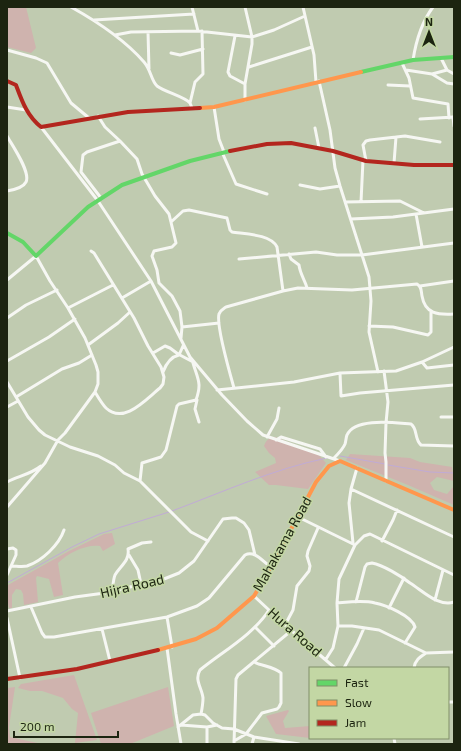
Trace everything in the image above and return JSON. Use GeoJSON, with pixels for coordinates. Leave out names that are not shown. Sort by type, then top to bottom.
{"type":"FeatureCollection","features":[{"type":"Feature","properties":{"kind":"street"},"geometry":{"type":"LineString","coordinates":[[71,7],[94,20],[115,35],[130,47],[149,69]]}},
{"type":"Feature","properties":{"kind":"street"},"geometry":{"type":"LineString","coordinates":[[192,7],[200,31],[203,50],[203,74],[195,82],[190,103],[192,108]]}},
{"type":"Feature","properties":{"kind":"street"},"geometry":{"type":"LineString","coordinates":[[245,7],[252,37],[252,50],[245,84],[245,100]]}},
{"type":"Feature","properties":{"kind":"street"},"geometry":{"type":"LineString","coordinates":[[303,7],[314,55],[318,82],[330,130],[340,186],[368,277],[370,289],[369,326],[378,372]]}},
{"type":"Feature","properties":{"kind":"street"},"geometry":{"type":"LineString","coordinates":[[413,60],[416,40],[433,7]]}},
{"type":"Feature","properties":{"kind":"street"},"geometry":{"type":"LineString","coordinates":[[94,20],[194,14]]}},
{"type":"Feature","properties":{"kind":"street"},"geometry":{"type":"LineString","coordinates":[[115,35],[124,33],[200,31],[252,37],[274,30],[306,16]]}},
{"type":"Feature","properties":{"kind":"street"},"geometry":{"type":"LineString","coordinates":[[148,32],[149,69],[154,82],[159,87],[190,103]]}},
{"type":"Feature","properties":{"kind":"street"},"geometry":{"type":"LineString","coordinates":[[235,36],[228,72],[230,76],[245,84]]}},
{"type":"Feature","properties":{"kind":"street"},"geometry":{"type":"LineString","coordinates":[[248,67],[312,47]]}},
{"type":"Feature","properties":{"kind":"street"},"geometry":{"type":"LineString","coordinates":[[7,50],[36,58],[47,63],[71,103],[89,118]]}},
{"type":"Feature","properties":{"kind":"street"},"geometry":{"type":"LineString","coordinates":[[171,53],[180,55],[203,50]]}},
{"type":"Feature","properties":{"kind":"street"},"geometry":{"type":"LineString","coordinates":[[41,127],[128,112],[214,107],[413,60],[454,57]]}},
{"type":"Feature","properties":{"kind":"street"},"geometry":{"type":"LineString","coordinates":[[441,58],[447,70],[454,74]]}},
{"type":"Feature","properties":{"kind":"street"},"geometry":{"type":"LineString","coordinates":[[402,63],[406,70],[414,99],[448,104],[454,126]]}},
{"type":"Feature","properties":{"kind":"street"},"geometry":{"type":"LineString","coordinates":[[406,70],[432,74],[447,83],[454,84]]}},
{"type":"Feature","properties":{"kind":"street"},"geometry":{"type":"LineString","coordinates":[[432,74],[447,70]]}},
{"type":"Feature","properties":{"kind":"street"},"geometry":{"type":"LineString","coordinates":[[7,81],[16,85],[26,110],[99,200]]}},
{"type":"Feature","properties":{"kind":"street"},"geometry":{"type":"LineString","coordinates":[[388,85],[410,86]]}},
{"type":"Feature","properties":{"kind":"street"},"geometry":{"type":"LineString","coordinates":[[7,107],[26,110]]}},
{"type":"Feature","properties":{"kind":"street"},"geometry":{"type":"LineString","coordinates":[[214,107],[219,139],[236,184],[267,194]]}},
{"type":"Feature","properties":{"kind":"street"},"geometry":{"type":"LineString","coordinates":[[98,116],[105,127],[137,159],[154,196],[169,214],[176,245],[154,250],[152,256],[157,270],[159,283],[172,296],[179,308],[182,327],[180,338]]}},
{"type":"Feature","properties":{"kind":"street"},"geometry":{"type":"LineString","coordinates":[[420,119],[452,117]]}},
{"type":"Feature","properties":{"kind":"street"},"geometry":{"type":"LineString","coordinates":[[315,128],[319,148]]}},
{"type":"Feature","properties":{"kind":"street"},"geometry":{"type":"LineString","coordinates":[[7,136],[28,176],[26,182],[22,186],[7,191]]}},
{"type":"Feature","properties":{"kind":"street"},"geometry":{"type":"LineString","coordinates":[[394,163],[396,137]]}},
{"type":"Feature","properties":{"kind":"street"},"geometry":{"type":"LineString","coordinates":[[361,202],[365,161],[363,145],[366,141],[396,137],[414,137],[440,142]]}},
{"type":"Feature","properties":{"kind":"street"},"geometry":{"type":"LineString","coordinates":[[120,141],[87,152],[83,155],[81,172],[151,282],[183,346],[217,390],[251,425],[267,437],[334,458],[454,510]]}},
{"type":"Feature","properties":{"kind":"street"},"geometry":{"type":"LineString","coordinates":[[7,280],[36,256],[88,207],[122,185],[223,152],[280,143],[291,143],[333,151],[365,161],[454,165]]}},
{"type":"Feature","properties":{"kind":"street"},"geometry":{"type":"LineString","coordinates":[[300,185],[320,189],[340,186]]}},
{"type":"Feature","properties":{"kind":"street"},"geometry":{"type":"LineString","coordinates":[[345,202],[400,201],[424,213]]}},
{"type":"Feature","properties":{"kind":"street"},"geometry":{"type":"LineString","coordinates":[[351,219],[416,214],[454,209]]}},
{"type":"Feature","properties":{"kind":"street"},"geometry":{"type":"LineString","coordinates":[[171,222],[186,210],[223,216],[228,219],[230,230],[232,232],[256,235],[273,242],[277,246],[283,291]]}},
{"type":"Feature","properties":{"kind":"street"},"geometry":{"type":"LineString","coordinates":[[416,214],[422,247]]}},
{"type":"Feature","properties":{"kind":"street"},"geometry":{"type":"LineString","coordinates":[[7,233],[16,235],[36,256],[75,319],[88,345],[98,372],[98,384],[95,392],[65,433],[58,440],[45,463],[7,507]]}},
{"type":"Feature","properties":{"kind":"street"},"geometry":{"type":"LineString","coordinates":[[239,259],[316,252],[337,255],[389,253],[454,243]]}},
{"type":"Feature","properties":{"kind":"street"},"geometry":{"type":"LineString","coordinates":[[91,251],[122,298],[161,367],[163,374],[163,384],[160,388],[128,412],[117,414],[110,411],[95,392]]}},
{"type":"Feature","properties":{"kind":"street"},"geometry":{"type":"LineString","coordinates":[[289,254],[291,259],[299,265],[299,272],[302,274],[307,288]]}},
{"type":"Feature","properties":{"kind":"street"},"geometry":{"type":"LineString","coordinates":[[234,388],[219,323],[220,313],[222,309],[226,307],[283,291],[307,288],[336,290],[370,289],[417,284],[420,286],[454,281]]}},
{"type":"Feature","properties":{"kind":"street"},"geometry":{"type":"LineString","coordinates":[[122,298],[151,282]]}},
{"type":"Feature","properties":{"kind":"street"},"geometry":{"type":"LineString","coordinates":[[68,308],[114,285]]}},
{"type":"Feature","properties":{"kind":"street"},"geometry":{"type":"LineString","coordinates":[[420,286],[424,304],[432,312],[445,315],[454,314]]}},
{"type":"Feature","properties":{"kind":"street"},"geometry":{"type":"LineString","coordinates":[[7,318],[26,305],[57,290]]}},
{"type":"Feature","properties":{"kind":"street"},"geometry":{"type":"LineString","coordinates":[[88,345],[118,324],[130,312]]}},
{"type":"Feature","properties":{"kind":"street"},"geometry":{"type":"LineString","coordinates":[[369,326],[393,327],[428,335],[431,332],[432,312]]}},
{"type":"Feature","properties":{"kind":"street"},"geometry":{"type":"LineString","coordinates":[[7,361],[75,319]]}},
{"type":"Feature","properties":{"kind":"street"},"geometry":{"type":"LineString","coordinates":[[182,327],[219,323]]}},
{"type":"Feature","properties":{"kind":"street"},"geometry":{"type":"LineString","coordinates":[[153,353],[165,346],[198,365]]}},
{"type":"Feature","properties":{"kind":"street"},"geometry":{"type":"LineString","coordinates":[[179,355],[183,346]]}},
{"type":"Feature","properties":{"kind":"street"},"geometry":{"type":"LineString","coordinates":[[217,390],[294,382],[340,373],[396,371],[422,362],[454,347]]}},
{"type":"Feature","properties":{"kind":"street"},"geometry":{"type":"LineString","coordinates":[[7,407],[62,368],[79,363],[92,355]]}},
{"type":"Feature","properties":{"kind":"street"},"geometry":{"type":"LineString","coordinates":[[163,374],[169,360],[174,356],[179,355]]}},
{"type":"Feature","properties":{"kind":"street"},"geometry":{"type":"LineString","coordinates":[[422,362],[427,368],[454,365]]}},
{"type":"Feature","properties":{"kind":"street"},"geometry":{"type":"LineString","coordinates":[[193,363],[200,386],[195,409],[199,422]]}},
{"type":"Feature","properties":{"kind":"street"},"geometry":{"type":"LineString","coordinates":[[384,372],[388,402],[386,423],[386,481]]}},
{"type":"Feature","properties":{"kind":"street"},"geometry":{"type":"LineString","coordinates":[[340,373],[341,396],[454,385]]}},
{"type":"Feature","properties":{"kind":"street"},"geometry":{"type":"LineString","coordinates":[[7,382],[33,424],[45,435],[70,447],[108,460],[124,473],[140,481],[191,532],[208,541]]}},
{"type":"Feature","properties":{"kind":"street"},"geometry":{"type":"LineString","coordinates":[[140,481],[142,464],[161,457],[166,450],[177,406],[179,404],[196,400],[197,396]]}},
{"type":"Feature","properties":{"kind":"street"},"geometry":{"type":"LineString","coordinates":[[267,437],[278,419],[279,408]]}},
{"type":"Feature","properties":{"kind":"street"},"geometry":{"type":"LineString","coordinates":[[441,417],[454,417]]}},
{"type":"Feature","properties":{"kind":"street"},"geometry":{"type":"LineString","coordinates":[[334,458],[345,444],[347,434],[357,426],[364,423],[413,425],[418,441],[421,445],[454,446]]}},
{"type":"Feature","properties":{"kind":"street","name":"Mahakama Road"},"geometry":{"type":"LineString","coordinates":[[7,679],[77,669],[172,647],[196,639],[217,628],[233,616],[254,596],[316,482],[331,463],[340,461]]}},
{"type":"Feature","properties":{"kind":"street"},"geometry":{"type":"LineString","coordinates":[[7,482],[16,477],[34,472],[45,463]]}},
{"type":"Feature","properties":{"kind":"street"},"geometry":{"type":"LineString","coordinates":[[354,544],[349,503],[357,468]]}},
{"type":"Feature","properties":{"kind":"street"},"geometry":{"type":"LineString","coordinates":[[351,489],[454,537]]}},
{"type":"Feature","properties":{"kind":"street"},"geometry":{"type":"LineString","coordinates":[[382,541],[397,510]]}},
{"type":"Feature","properties":{"kind":"street"},"geometry":{"type":"LineString","coordinates":[[298,517],[318,528],[354,544]]}},
{"type":"Feature","properties":{"kind":"street","name":"Hijra Road"},"geometry":{"type":"LineString","coordinates":[[7,611],[75,597],[112,592],[140,584],[159,582],[179,573],[194,561],[223,519],[227,518],[236,518],[244,523],[249,530],[255,555]]}},
{"type":"Feature","properties":{"kind":"street"},"geometry":{"type":"LineString","coordinates":[[285,625],[293,610],[297,586],[309,571],[310,566],[307,556],[308,551],[318,528]]}},
{"type":"Feature","properties":{"kind":"street"},"geometry":{"type":"LineString","coordinates":[[11,566],[25,566],[41,559],[60,538],[64,530]]}},
{"type":"Feature","properties":{"kind":"street"},"geometry":{"type":"LineString","coordinates":[[326,659],[333,648],[338,626],[337,603],[339,579],[354,544],[364,536],[370,534],[454,575]]}},
{"type":"Feature","properties":{"kind":"street"},"geometry":{"type":"LineString","coordinates":[[140,584],[138,570],[129,555],[128,549],[142,543],[151,542]]}},
{"type":"Feature","properties":{"kind":"street"},"geometry":{"type":"LineString","coordinates":[[7,549],[14,548],[16,550],[16,555],[7,576]]}},
{"type":"Feature","properties":{"kind":"street"},"geometry":{"type":"LineString","coordinates":[[31,607],[45,637],[54,637],[102,629],[167,617],[203,602],[209,598],[245,555],[250,553],[271,567]]}},
{"type":"Feature","properties":{"kind":"street"},"geometry":{"type":"LineString","coordinates":[[112,592],[116,574],[125,563],[129,555]]}},
{"type":"Feature","properties":{"kind":"street"},"geometry":{"type":"LineString","coordinates":[[356,602],[364,570],[366,565],[369,563],[375,563],[404,578],[435,600],[448,604],[454,602]]}},
{"type":"Feature","properties":{"kind":"street"},"geometry":{"type":"LineString","coordinates":[[435,600],[443,570]]}},
{"type":"Feature","properties":{"kind":"street"},"geometry":{"type":"LineString","coordinates":[[389,608],[404,578]]}},
{"type":"Feature","properties":{"kind":"street","name":"Hura Road"},"geometry":{"type":"LineString","coordinates":[[254,596],[334,667]]}},
{"type":"Feature","properties":{"kind":"street"},"geometry":{"type":"LineString","coordinates":[[337,603],[375,603],[403,614],[414,625],[414,628],[405,643]]}},
{"type":"Feature","properties":{"kind":"street"},"geometry":{"type":"LineString","coordinates":[[200,714],[203,699],[201,687],[198,681],[198,673],[255,627],[265,617],[269,610]]}},
{"type":"Feature","properties":{"kind":"street"},"geometry":{"type":"LineString","coordinates":[[167,617],[172,647]]}},
{"type":"Feature","properties":{"kind":"street"},"geometry":{"type":"LineString","coordinates":[[7,618],[20,678]]}},
{"type":"Feature","properties":{"kind":"street"},"geometry":{"type":"LineString","coordinates":[[338,626],[379,630],[426,653],[454,652]]}},
{"type":"Feature","properties":{"kind":"street"},"geometry":{"type":"LineString","coordinates":[[255,627],[274,646]]}},
{"type":"Feature","properties":{"kind":"street"},"geometry":{"type":"LineString","coordinates":[[345,667],[364,628]]}},
{"type":"Feature","properties":{"kind":"street"},"geometry":{"type":"LineString","coordinates":[[102,629],[110,661]]}},
{"type":"Feature","properties":{"kind":"street"},"geometry":{"type":"LineString","coordinates":[[234,742],[235,683],[238,675],[292,630]]}},
{"type":"Feature","properties":{"kind":"street"},"geometry":{"type":"LineString","coordinates":[[167,648],[181,744]]}},
{"type":"Feature","properties":{"kind":"street"},"geometry":{"type":"LineString","coordinates":[[414,667],[414,664],[418,658],[426,653]]}},
{"type":"Feature","properties":{"kind":"street"},"geometry":{"type":"LineString","coordinates":[[234,742],[246,734],[262,713],[277,709],[281,703],[281,673],[279,670],[267,668],[254,662]]}},
{"type":"Feature","properties":{"kind":"street"},"geometry":{"type":"LineString","coordinates":[[179,726],[193,715],[200,714],[204,715],[222,728],[234,729],[254,737],[299,744]]}},
{"type":"Feature","properties":{"kind":"street"},"geometry":{"type":"LineString","coordinates":[[179,726],[207,728],[217,725]]}},
{"type":"Feature","properties":{"kind":"street"},"geometry":{"type":"LineString","coordinates":[[207,728],[207,744]]}},
{"type":"Feature","properties":{"kind":"street"},"geometry":{"type":"LineString","coordinates":[[252,744],[254,737]]}},
{"type":"Feature","properties":{"kind":"shaded area"},"geometry":{"type":"Polygon","coordinates":[[[7,7],[26,7],[36,48],[31,53],[7,47],[7,7]]]}},
{"type":"Feature","properties":{"kind":"shaded area"},"geometry":{"type":"Polygon","coordinates":[[[275,437],[317,453],[326,463],[308,489],[269,485],[255,472],[276,463],[275,458],[264,446],[268,440],[275,437]]]}},
{"type":"Feature","properties":{"kind":"shaded area"},"geometry":{"type":"Polygon","coordinates":[[[350,454],[410,458],[420,462],[452,467],[454,481],[437,477],[430,483],[434,490],[447,494],[454,486],[454,505],[346,460],[350,454]]]}},
{"type":"Feature","properties":{"kind":"shaded area"},"geometry":{"type":"Polygon","coordinates":[[[112,533],[115,544],[103,551],[100,546],[89,546],[72,553],[58,563],[63,595],[54,597],[49,579],[37,576],[38,602],[24,605],[21,590],[16,589],[12,595],[12,608],[9,608],[7,598],[8,585],[69,551],[104,534],[112,533]]]}},
{"type":"Feature","properties":{"kind":"shaded area"},"geometry":{"type":"Polygon","coordinates":[[[74,675],[97,740],[75,743],[78,713],[72,709],[63,698],[42,691],[30,691],[18,688],[21,684],[74,675]]]}},
{"type":"Feature","properties":{"kind":"shaded area"},"geometry":{"type":"Polygon","coordinates":[[[15,687],[9,727],[10,737],[42,744],[7,744],[7,688],[15,687]]]}},
{"type":"Feature","properties":{"kind":"shaded area"},"geometry":{"type":"Polygon","coordinates":[[[168,687],[174,726],[130,744],[101,744],[91,713],[168,687]]]}},
{"type":"Feature","properties":{"kind":"shaded area"},"geometry":{"type":"Polygon","coordinates":[[[288,710],[289,711],[283,721],[285,728],[309,726],[309,738],[276,734],[266,716],[288,710]]]}},
{"type":"Feature","properties":{"kind":"waterway"},"geometry":{"type":"LineString","coordinates":[[340,456],[385,464]]}},
{"type":"Feature","properties":{"kind":"waterway"},"geometry":{"type":"LineString","coordinates":[[172,511],[287,468],[327,458]]}},
{"type":"Feature","properties":{"kind":"waterway"},"geometry":{"type":"LineString","coordinates":[[388,465],[430,472],[454,473]]}},
{"type":"Feature","properties":{"kind":"waterway"},"geometry":{"type":"LineString","coordinates":[[7,583],[72,547],[99,534],[169,512]]}},
{"type":"Feature","properties":{"kind":"traffic: fast"},"geometry":{"type":"LineString","coordinates":[[361,72],[413,60],[454,57]]}},
{"type":"Feature","properties":{"kind":"traffic: fast"},"geometry":{"type":"LineString","coordinates":[[7,233],[23,242],[36,256],[88,207],[122,185],[190,161],[230,151]]}},
{"type":"Feature","properties":{"kind":"traffic: slow"},"geometry":{"type":"LineString","coordinates":[[200,108],[214,107],[361,72]]}},
{"type":"Feature","properties":{"kind":"traffic: slow"},"geometry":{"type":"LineString","coordinates":[[158,650],[196,639],[217,628],[254,596],[316,482],[329,466],[340,461],[454,510]]}},
{"type":"Feature","properties":{"kind":"traffic: jam"},"geometry":{"type":"LineString","coordinates":[[7,81],[16,85],[29,113],[41,127],[128,112],[200,108]]}},
{"type":"Feature","properties":{"kind":"traffic: jam"},"geometry":{"type":"LineString","coordinates":[[230,151],[267,144],[291,143],[333,151],[366,161],[414,165],[454,165]]}},
{"type":"Feature","properties":{"kind":"traffic: jam"},"geometry":{"type":"LineString","coordinates":[[7,679],[77,669],[158,650]]}}]}
